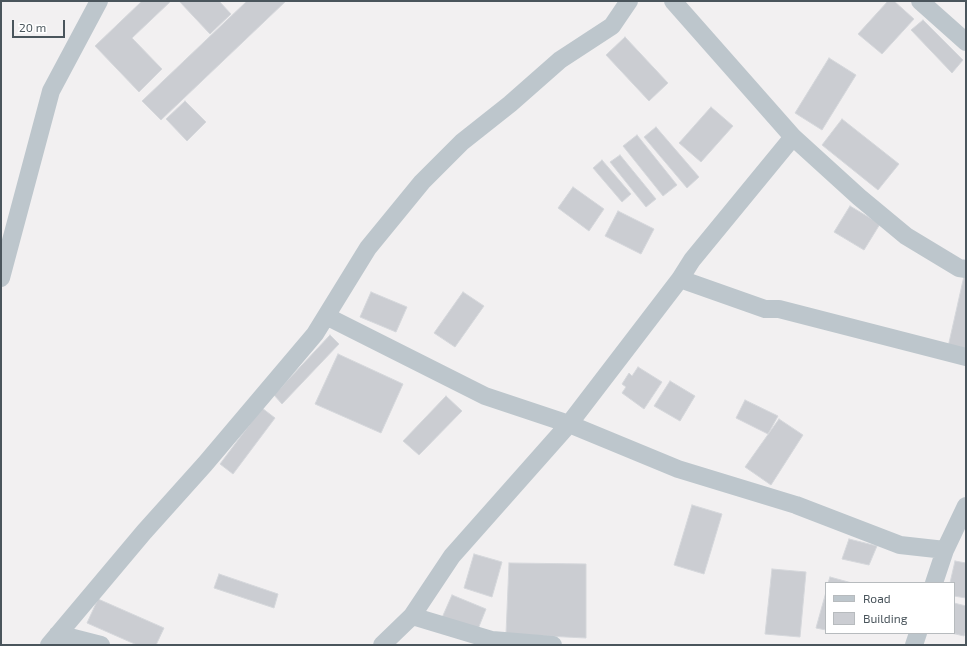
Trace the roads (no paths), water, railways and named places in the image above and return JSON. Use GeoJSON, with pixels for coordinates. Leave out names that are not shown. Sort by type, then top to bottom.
{"type":"FeatureCollection","features":[{"type":"Feature","properties":{"kind":"street"},"geometry":{"type":"LineString","coordinates":[[1,278],[51,91],[98,1]]}},
{"type":"Feature","properties":{"kind":"street"},"geometry":{"type":"LineString","coordinates":[[54,640],[144,532],[205,464],[315,334],[368,248],[422,182],[462,142],[510,104],[560,60],[612,26],[629,1]]}},
{"type":"Feature","properties":{"kind":"street"},"geometry":{"type":"LineString","coordinates":[[673,1],[793,137],[859,197],[906,236],[959,268],[966,270]]}},
{"type":"Feature","properties":{"kind":"street"},"geometry":{"type":"LineString","coordinates":[[920,1],[966,42]]}},
{"type":"Feature","properties":{"kind":"street"},"geometry":{"type":"LineString","coordinates":[[382,645],[412,616],[452,556],[569,424],[680,280],[692,260],[793,137]]}},
{"type":"Feature","properties":{"kind":"street"},"geometry":{"type":"LineString","coordinates":[[680,280],[765,309],[779,309],[966,357]]}},
{"type":"Feature","properties":{"kind":"street"},"geometry":{"type":"LineString","coordinates":[[326,316],[485,396],[569,424],[678,469],[796,505],[900,545],[944,550]]}},
{"type":"Feature","properties":{"kind":"street"},"geometry":{"type":"LineString","coordinates":[[934,582],[944,550],[966,506]]}},
{"type":"Feature","properties":{"kind":"street"},"geometry":{"type":"LineString","coordinates":[[412,616],[492,640],[553,645]]}},
{"type":"Feature","properties":{"kind":"street"},"geometry":{"type":"LineString","coordinates":[[914,645],[918,634]]}},
{"type":"Feature","properties":{"kind":"street"},"geometry":{"type":"LineString","coordinates":[[54,640],[101,645]]}}]}
